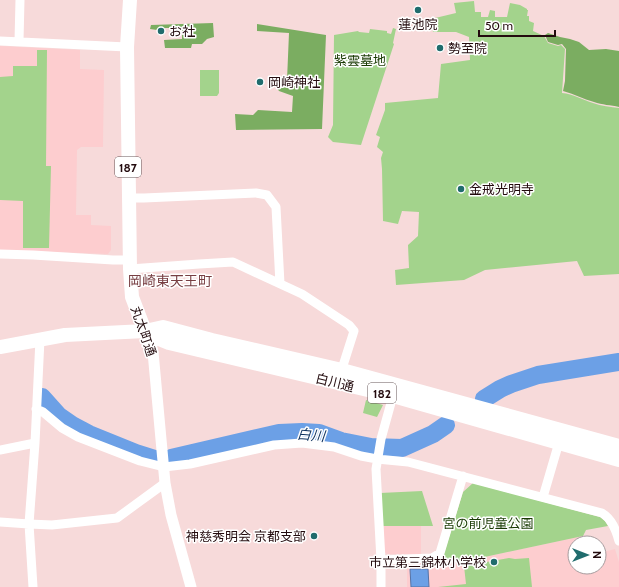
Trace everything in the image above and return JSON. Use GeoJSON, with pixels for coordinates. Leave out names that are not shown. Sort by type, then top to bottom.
{"type":"FeatureCollection","features":[{"type":"Feature","properties":{"kind":"main road","name":"丸太町通"},"geometry":{"type":"LineString","coordinates":[[130,0],[127,47],[130,264],[132,297],[145,331]]}},
{"type":"Feature","properties":{"kind":"main road","name":"白川通"},"geometry":{"type":"LineString","coordinates":[[0,346],[65,335],[145,331],[162,327],[561,437],[619,460]]}},
{"type":"Feature","properties":{"kind":"main road","name":"白川通"},"geometry":{"type":"LineString","coordinates":[[561,437],[619,446]]}},
{"type":"Feature","properties":{"kind":"street"},"geometry":{"type":"LineString","coordinates":[[19,41],[20,0]]}},
{"type":"Feature","properties":{"kind":"street"},"geometry":{"type":"LineString","coordinates":[[0,41],[127,47]]}},
{"type":"Feature","properties":{"kind":"street"},"geometry":{"type":"LineString","coordinates":[[128,198],[256,193],[268,195],[276,207],[280,284]]}},
{"type":"Feature","properties":{"kind":"street"},"geometry":{"type":"LineString","coordinates":[[0,254],[33,254],[113,260],[130,264],[199,264],[233,262],[302,294],[349,325],[354,332],[340,376]]}},
{"type":"Feature","properties":{"kind":"street","name":"丸太町通"},"geometry":{"type":"LineString","coordinates":[[145,331],[153,352],[165,483],[171,515],[191,587]]}},
{"type":"Feature","properties":{"kind":"street"},"geometry":{"type":"LineString","coordinates":[[33,587],[29,524],[40,339]]}},
{"type":"Feature","properties":{"kind":"street"},"geometry":{"type":"LineString","coordinates":[[381,587],[376,469],[381,439],[394,390]]}},
{"type":"Feature","properties":{"kind":"street"},"geometry":{"type":"LineString","coordinates":[[36,409],[43,412],[62,428],[78,437],[140,461],[164,467],[190,464],[274,445],[302,443],[334,447],[361,456],[378,456],[408,462],[602,513],[610,518],[619,541]]}},
{"type":"Feature","properties":{"kind":"street"},"geometry":{"type":"LineString","coordinates":[[543,497],[561,437]]}},
{"type":"Feature","properties":{"kind":"street"},"geometry":{"type":"LineString","coordinates":[[0,450],[35,443]]}},
{"type":"Feature","properties":{"kind":"street"},"geometry":{"type":"LineString","coordinates":[[381,560],[432,558],[440,553],[463,476]]}},
{"type":"Feature","properties":{"kind":"street"},"geometry":{"type":"LineString","coordinates":[[0,522],[52,525],[117,518],[165,483]]}},
{"type":"Feature","properties":{"kind":"shaded area"},"geometry":{"type":"Polygon","coordinates":[[[0,46],[80,50],[80,69],[104,70],[103,147],[81,147],[77,150],[76,215],[91,215],[91,225],[111,226],[111,250],[108,254],[0,250],[0,46]]]}},
{"type":"Feature","properties":{"kind":"shaded area"},"geometry":{"type":"Polygon","coordinates":[[[382,526],[421,526],[421,554],[387,554],[383,551],[382,526]]]}},
{"type":"Feature","properties":{"kind":"shaded area","name":"市立第三錦林小学校"},"geometry":{"type":"Polygon","coordinates":[[[567,539],[567,575],[607,575],[607,551],[615,549],[619,562],[619,587],[407,587],[407,562],[435,559],[466,561],[567,539]]]}},
{"type":"Feature","properties":{"kind":"green space"},"geometry":{"type":"Polygon","coordinates":[[[474,1],[475,12],[481,12],[481,17],[488,17],[490,10],[495,11],[495,17],[507,17],[510,3],[520,5],[527,9],[529,21],[534,23],[533,31],[544,36],[548,43],[558,46],[561,45],[565,49],[562,93],[599,105],[619,108],[619,274],[584,276],[577,261],[485,270],[464,280],[396,285],[395,270],[409,268],[408,245],[418,236],[419,212],[402,211],[398,224],[383,221],[381,158],[383,152],[377,147],[380,137],[376,135],[385,110],[385,103],[438,98],[441,64],[470,60],[469,37],[456,32],[433,32],[431,19],[456,13],[454,3],[474,1]]]}},
{"type":"Feature","properties":{"kind":"green space"},"geometry":{"type":"Polygon","coordinates":[[[213,23],[214,37],[207,39],[202,44],[192,44],[191,48],[165,48],[164,40],[182,39],[182,28],[165,28],[157,30],[150,29],[151,25],[213,23]]]}},
{"type":"Feature","properties":{"kind":"green space"},"geometry":{"type":"Polygon","coordinates":[[[257,24],[326,35],[322,129],[236,130],[235,114],[253,115],[258,110],[292,112],[293,96],[279,91],[277,88],[277,80],[287,80],[289,33],[257,31],[257,24]]]}},
{"type":"Feature","properties":{"kind":"green space","name":"紫雲墓地"},"geometry":{"type":"Polygon","coordinates":[[[393,28],[396,29],[394,44],[361,145],[333,142],[328,137],[333,125],[334,35],[358,31],[369,33],[370,29],[387,31],[387,33],[391,34],[393,28]]]}},
{"type":"Feature","properties":{"kind":"green space"},"geometry":{"type":"Polygon","coordinates":[[[548,33],[579,42],[589,50],[606,49],[619,51],[619,107],[597,103],[563,91],[565,81],[566,49],[562,44],[558,45],[548,42],[545,35],[548,33]]]}},
{"type":"Feature","properties":{"kind":"green space"},"geometry":{"type":"Polygon","coordinates":[[[37,50],[47,50],[46,166],[51,166],[49,248],[23,248],[23,201],[0,200],[0,77],[13,76],[13,66],[37,66],[37,50]]]}},
{"type":"Feature","properties":{"kind":"green space"},"geometry":{"type":"Polygon","coordinates":[[[200,70],[219,70],[219,93],[217,96],[200,96],[200,70]]]}},
{"type":"Feature","properties":{"kind":"green space"},"geometry":{"type":"Polygon","coordinates":[[[366,400],[383,405],[377,417],[363,413],[366,400]]]}},
{"type":"Feature","properties":{"kind":"green space","name":"宮の前児童公園"},"geometry":{"type":"Polygon","coordinates":[[[473,483],[600,517],[608,526],[586,530],[584,535],[567,535],[567,539],[466,561],[442,560],[463,492],[473,483]]]}},
{"type":"Feature","properties":{"kind":"green space"},"geometry":{"type":"Polygon","coordinates":[[[422,491],[433,526],[382,526],[380,493],[422,491]]]}},
{"type":"Feature","properties":{"kind":"green space"},"geometry":{"type":"Polygon","coordinates":[[[509,558],[529,558],[532,587],[438,587],[466,584],[464,566],[509,558]]]}},
{"type":"Feature","properties":{"kind":"water"},"geometry":{"type":"Polygon","coordinates":[[[410,569],[428,569],[429,587],[411,587],[410,569]]]}},
{"type":"Feature","properties":{"kind":"waterway","name":"白川"},"geometry":{"type":"LineString","coordinates":[[484,399],[511,384],[538,375],[619,362]]}},
{"type":"Feature","properties":{"kind":"waterway","name":"白川"},"geometry":{"type":"LineString","coordinates":[[42,397],[59,416],[72,425],[89,434],[155,459]]}},
{"type":"Feature","properties":{"kind":"waterway","name":"白川"},"geometry":{"type":"LineString","coordinates":[[171,458],[279,433],[302,432],[319,433],[341,441],[371,447],[402,448],[433,434],[446,425]]}},
{"type":"Feature","properties":{"kind":"place","name":"蓮池院"},"geometry":{"type":"Point","coordinates":[418,10]}},
{"type":"Feature","properties":{"kind":"place","name":"お社"},"geometry":{"type":"Point","coordinates":[161,31]}},
{"type":"Feature","properties":{"kind":"place","name":"勢至院"},"geometry":{"type":"Point","coordinates":[440,48]}},
{"type":"Feature","properties":{"kind":"place","name":"岡崎神社"},"geometry":{"type":"Point","coordinates":[260,82]}},
{"type":"Feature","properties":{"kind":"place","name":"金戒光明寺"},"geometry":{"type":"Point","coordinates":[461,189]}},
{"type":"Feature","properties":{"kind":"place","name":"神慈秀明会 京都支部"},"geometry":{"type":"Point","coordinates":[314,536]}},
{"type":"Feature","properties":{"kind":"place","name":"市立第三錦林小学校"},"geometry":{"type":"Point","coordinates":[494,562]}},
{"type":"Feature","properties":{"kind":"district","name":"岡崎東天王町"},"geometry":{"type":"Point","coordinates":[170,281]}}]}
